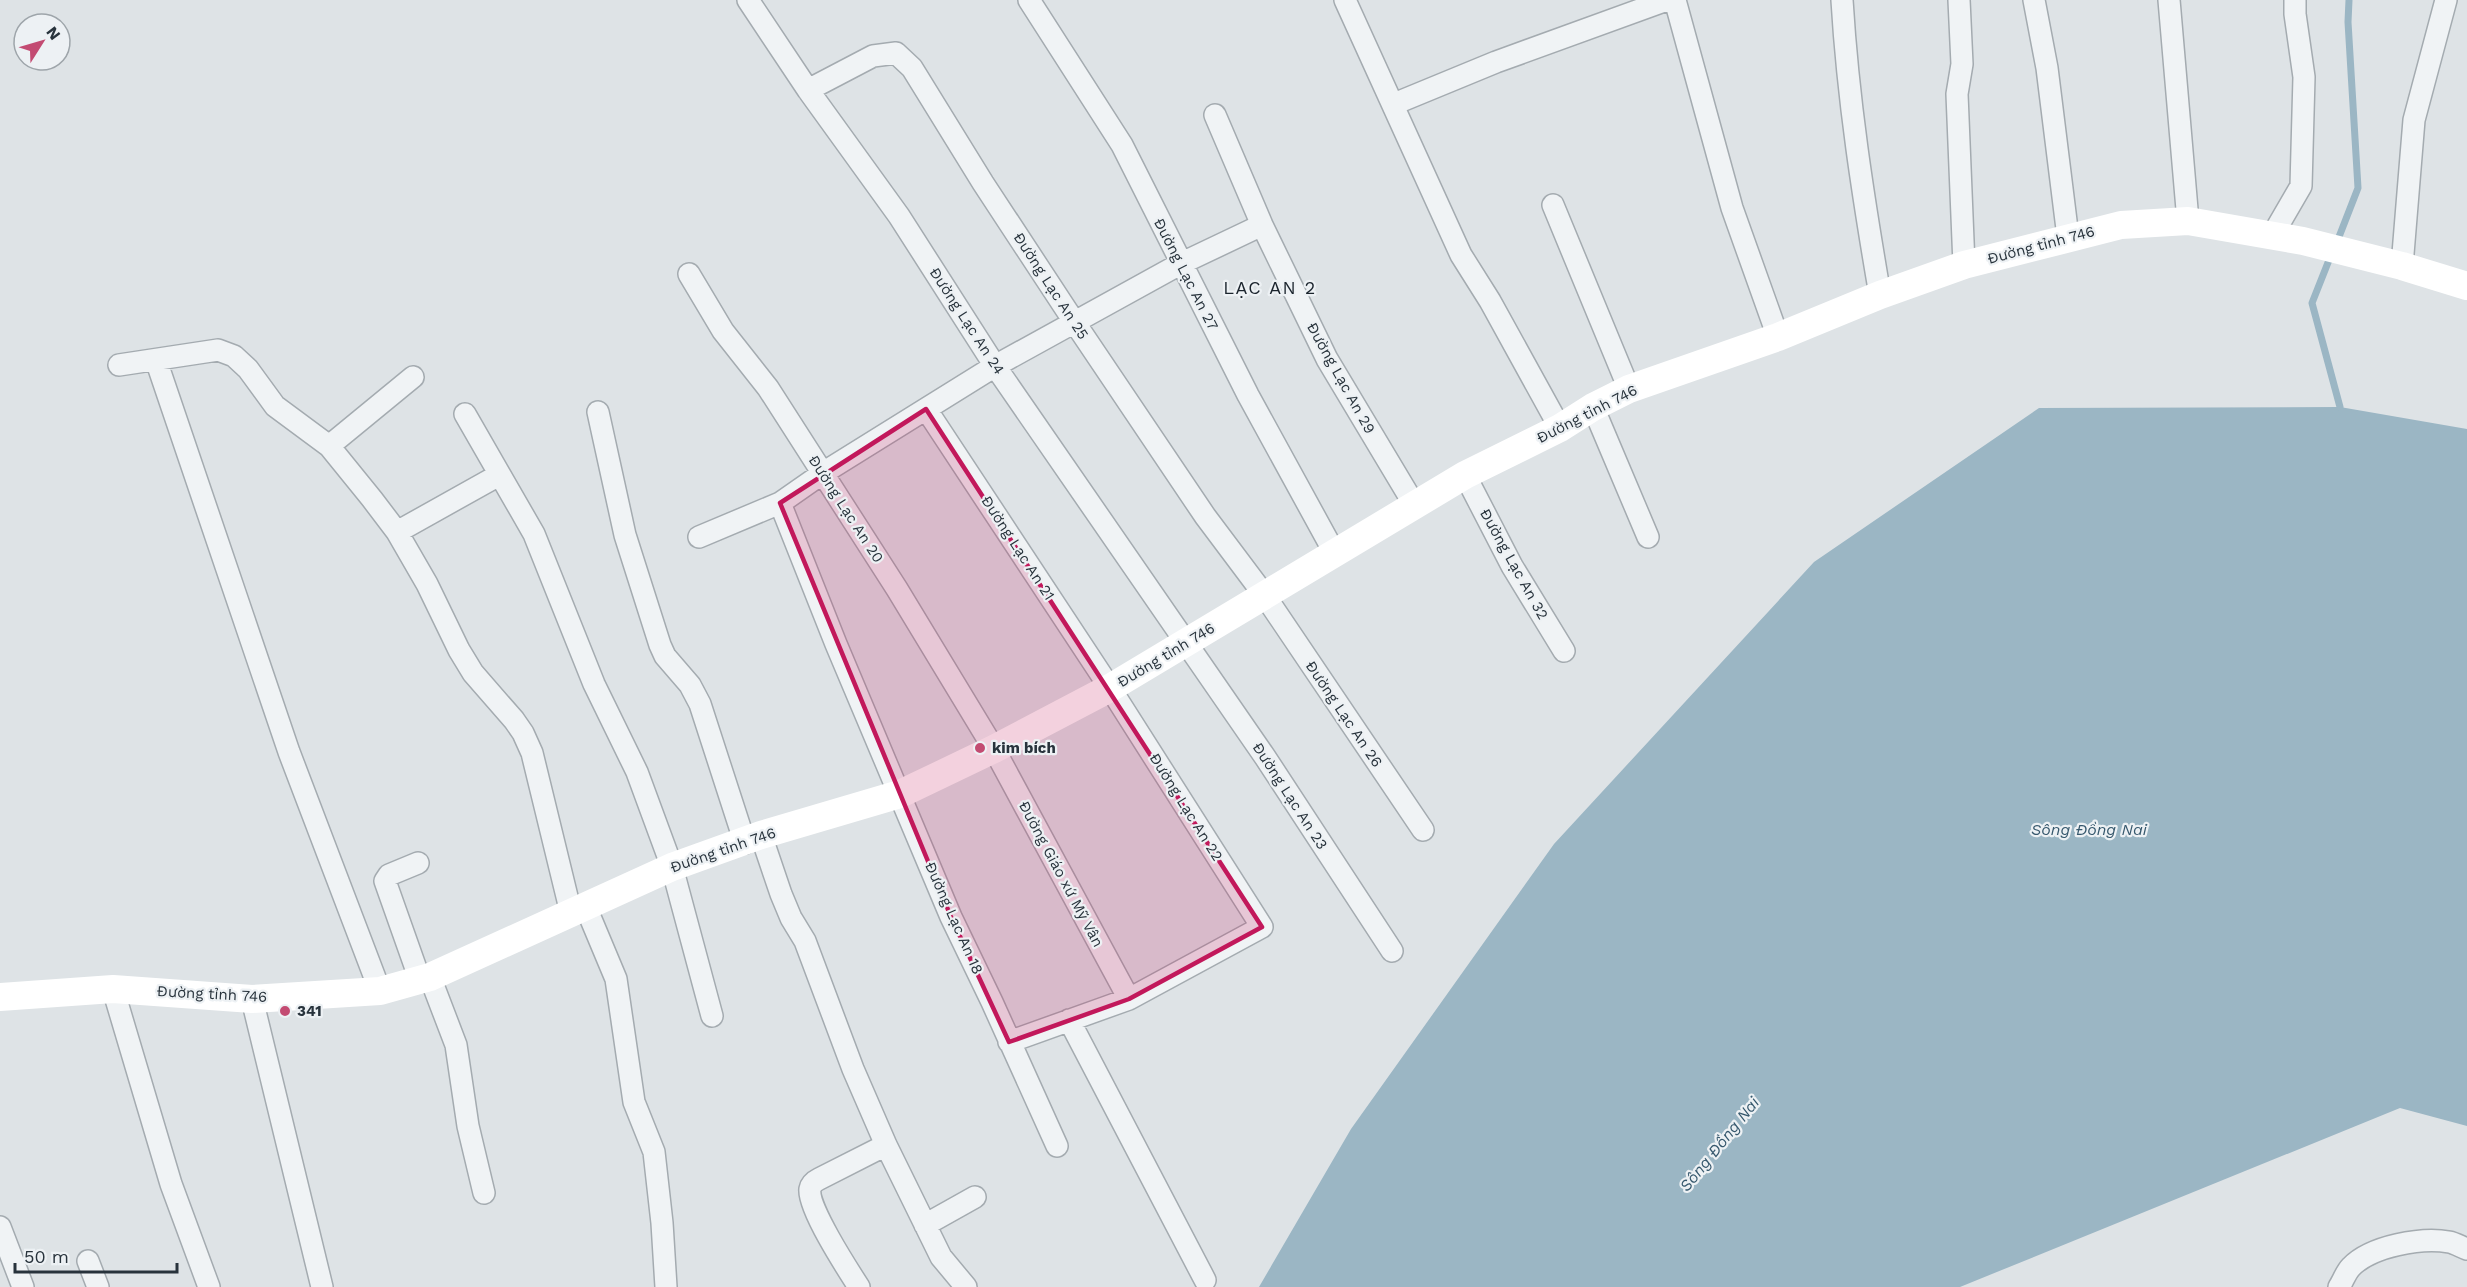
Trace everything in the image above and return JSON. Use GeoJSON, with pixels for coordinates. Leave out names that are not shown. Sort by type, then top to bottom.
{"type":"FeatureCollection","features":[{"type":"Feature","properties":{"kind":"main road","name":"Đường tỉnh 746"},"geometry":{"type":"LineString","coordinates":[[0,997],[113,989],[252,999],[380,991],[425,979],[672,867],[753,839],[900,794],[994,749],[1110,688],[1465,475],[1560,428],[1593,407],[1629,389],[1778,337],[1880,295],[1964,265],[2121,225],[2188,220],[2303,241],[2391,264]]}},
{"type":"Feature","properties":{"kind":"main road"},"geometry":{"type":"LineString","coordinates":[[2391,264],[2467,285]]}},
{"type":"Feature","properties":{"kind":"street","name":"Đường Lạc An 24"},"geometry":{"type":"LineString","coordinates":[[748,0],[808,90],[898,216],[995,366],[1186,641]]}},
{"type":"Feature","properties":{"kind":"street","name":"Đường Lạc An 27"},"geometry":{"type":"LineString","coordinates":[[1029,0],[1122,145],[1248,395],[1334,552]]}},
{"type":"Feature","properties":{"kind":"street"},"geometry":{"type":"LineString","coordinates":[[1345,0],[1461,255],[1490,301],[1560,428]]}},
{"type":"Feature","properties":{"kind":"street"},"geometry":{"type":"LineString","coordinates":[[1394,104],[1496,62],[1667,0]]}},
{"type":"Feature","properties":{"kind":"street"},"geometry":{"type":"LineString","coordinates":[[1675,0],[1732,208],[1778,337]]}},
{"type":"Feature","properties":{"kind":"street"},"geometry":{"type":"LineString","coordinates":[[1842,0],[1856,155],[1880,295]]}},
{"type":"Feature","properties":{"kind":"street"},"geometry":{"type":"LineString","coordinates":[[1959,0],[1962,63],[1957,94],[1964,265]]}},
{"type":"Feature","properties":{"kind":"street"},"geometry":{"type":"LineString","coordinates":[[2034,0],[2047,68],[2068,237]]}},
{"type":"Feature","properties":{"kind":"street"},"geometry":{"type":"LineString","coordinates":[[2169,0],[2188,220]]}},
{"type":"Feature","properties":{"kind":"street"},"geometry":{"type":"LineString","coordinates":[[2272,236],[2301,186],[2304,77],[2295,0]]}},
{"type":"Feature","properties":{"kind":"street"},"geometry":{"type":"LineString","coordinates":[[2391,264],[2414,120],[2446,0]]}},
{"type":"Feature","properties":{"kind":"street","name":"Đường Lạc An 25"},"geometry":{"type":"LineString","coordinates":[[808,90],[873,56],[896,53],[912,68],[983,183],[1075,323],[1205,516],[1265,596]]}},
{"type":"Feature","properties":{"kind":"street","name":"Đường Lạc An 29"},"geometry":{"type":"LineString","coordinates":[[1215,115],[1262,225],[1327,359],[1415,506]]}},
{"type":"Feature","properties":{"kind":"street"},"geometry":{"type":"LineString","coordinates":[[1553,205],[1629,389]]}},
{"type":"Feature","properties":{"kind":"street"},"geometry":{"type":"LineString","coordinates":[[699,537],[780,503],[823,473],[995,366],[1180,264],[1262,225]]}},
{"type":"Feature","properties":{"kind":"street","name":"Đường Lạc An 20"},"geometry":{"type":"LineString","coordinates":[[689,274],[723,331],[768,388],[823,473],[897,589],[994,749]]}},
{"type":"Feature","properties":{"kind":"street"},"geometry":{"type":"LineString","coordinates":[[119,364],[218,350],[234,356],[248,369],[280,411],[329,446],[397,532],[473,673],[524,733],[578,909],[616,980],[634,1102],[654,1152],[666,1287]]}},
{"type":"Feature","properties":{"kind":"street"},"geometry":{"type":"LineString","coordinates":[[156,360],[288,752],[380,991]]}},
{"type":"Feature","properties":{"kind":"street"},"geometry":{"type":"LineString","coordinates":[[329,446],[413,377]]}},
{"type":"Feature","properties":{"kind":"street"},"geometry":{"type":"LineString","coordinates":[[1593,407],[1648,537]]}},
{"type":"Feature","properties":{"kind":"street","name":"Đường Lạc An 21"},"geometry":{"type":"LineString","coordinates":[[926,409],[1110,688]]}},
{"type":"Feature","properties":{"kind":"street"},"geometry":{"type":"LineString","coordinates":[[598,412],[625,535],[660,645],[665,656],[690,685],[700,704],[753,839],[791,918],[805,941],[853,1069],[886,1145],[941,1257],[966,1287]]}},
{"type":"Feature","properties":{"kind":"street"},"geometry":{"type":"LineString","coordinates":[[465,414],[534,534],[594,684],[637,772],[672,867],[712,1016]]}},
{"type":"Feature","properties":{"kind":"street"},"geometry":{"type":"LineString","coordinates":[[397,532],[500,475]]}},
{"type":"Feature","properties":{"kind":"street","name":"Đường Lạc An 32"},"geometry":{"type":"LineString","coordinates":[[1465,475],[1512,566],[1564,651]]}},
{"type":"Feature","properties":{"kind":"street","name":"Đường Lạc An 18"},"geometry":{"type":"LineString","coordinates":[[780,503],[836,644],[951,916],[1057,1146]]}},
{"type":"Feature","properties":{"kind":"street","name":"Đường Lạc An 26"},"geometry":{"type":"LineString","coordinates":[[1265,596],[1423,830]]}},
{"type":"Feature","properties":{"kind":"street","name":"Đường Lạc An 23"},"geometry":{"type":"LineString","coordinates":[[1186,641],[1392,951]]}},
{"type":"Feature","properties":{"kind":"street","name":"Đường Lạc An 22"},"geometry":{"type":"LineString","coordinates":[[1110,688],[1262,927],[1129,999]]}},
{"type":"Feature","properties":{"kind":"street","name":"Đường Giáo xứ Mỹ Vân"},"geometry":{"type":"LineString","coordinates":[[994,749],[1129,999]]}},
{"type":"Feature","properties":{"kind":"street"},"geometry":{"type":"LineString","coordinates":[[418,863],[389,875],[385,881],[425,979],[456,1045],[468,1126],[484,1192]]}},
{"type":"Feature","properties":{"kind":"street"},"geometry":{"type":"LineString","coordinates":[[113,989],[171,1184],[208,1287]]}},
{"type":"Feature","properties":{"kind":"street"},"geometry":{"type":"LineString","coordinates":[[252,999],[322,1287]]}},
{"type":"Feature","properties":{"kind":"street"},"geometry":{"type":"LineString","coordinates":[[1009,1042],[1129,999]]}},
{"type":"Feature","properties":{"kind":"street"},"geometry":{"type":"LineString","coordinates":[[1069,1020],[1205,1281]]}},
{"type":"Feature","properties":{"kind":"street"},"geometry":{"type":"LineString","coordinates":[[859,1287],[823,1225],[811,1198],[810,1189],[819,1179],[886,1145]]}},
{"type":"Feature","properties":{"kind":"street"},"geometry":{"type":"LineString","coordinates":[[925,1225],[975,1197]]}},
{"type":"Feature","properties":{"kind":"street"},"geometry":{"type":"LineString","coordinates":[[0,1227],[23,1287]]}},
{"type":"Feature","properties":{"kind":"street"},"geometry":{"type":"LineString","coordinates":[[2339,1287],[2351,1267],[2372,1253],[2397,1245],[2420,1241],[2450,1242],[2467,1249]]}},
{"type":"Feature","properties":{"kind":"street"},"geometry":{"type":"LineString","coordinates":[[88,1261],[98,1287]]}},
{"type":"Feature","properties":{"kind":"highlighted area"},"geometry":{"type":"Polygon","coordinates":[[[926,409],[1262,927],[1129,999],[1009,1042],[951,917],[780,503],[926,409]]]}},
{"type":"Feature","properties":{"kind":"water","name":"Sông Đồng Nai"},"geometry":{"type":"Polygon","coordinates":[[[2340,407],[2467,429],[2467,1126],[2400,1108],[1960,1287],[1259,1287],[1351,1129],[1554,844],[1814,562],[2039,408],[2340,407]]]}},
{"type":"Feature","properties":{"kind":"waterway"},"geometry":{"type":"LineString","coordinates":[[2337,242],[2358,188],[2348,22],[2349,0]]}},
{"type":"Feature","properties":{"kind":"waterway"},"geometry":{"type":"LineString","coordinates":[[2331,255],[2312,303],[2340,407]]}},
{"type":"Feature","properties":{"kind":"place","name":"kim bích"},"geometry":{"type":"Point","coordinates":[980,748]}},
{"type":"Feature","properties":{"kind":"place","name":"341"},"geometry":{"type":"Point","coordinates":[285,1011]}},
{"type":"Feature","properties":{"kind":"district","name":"LẠC AN 2"},"geometry":{"type":"Point","coordinates":[1270,288]}}]}
